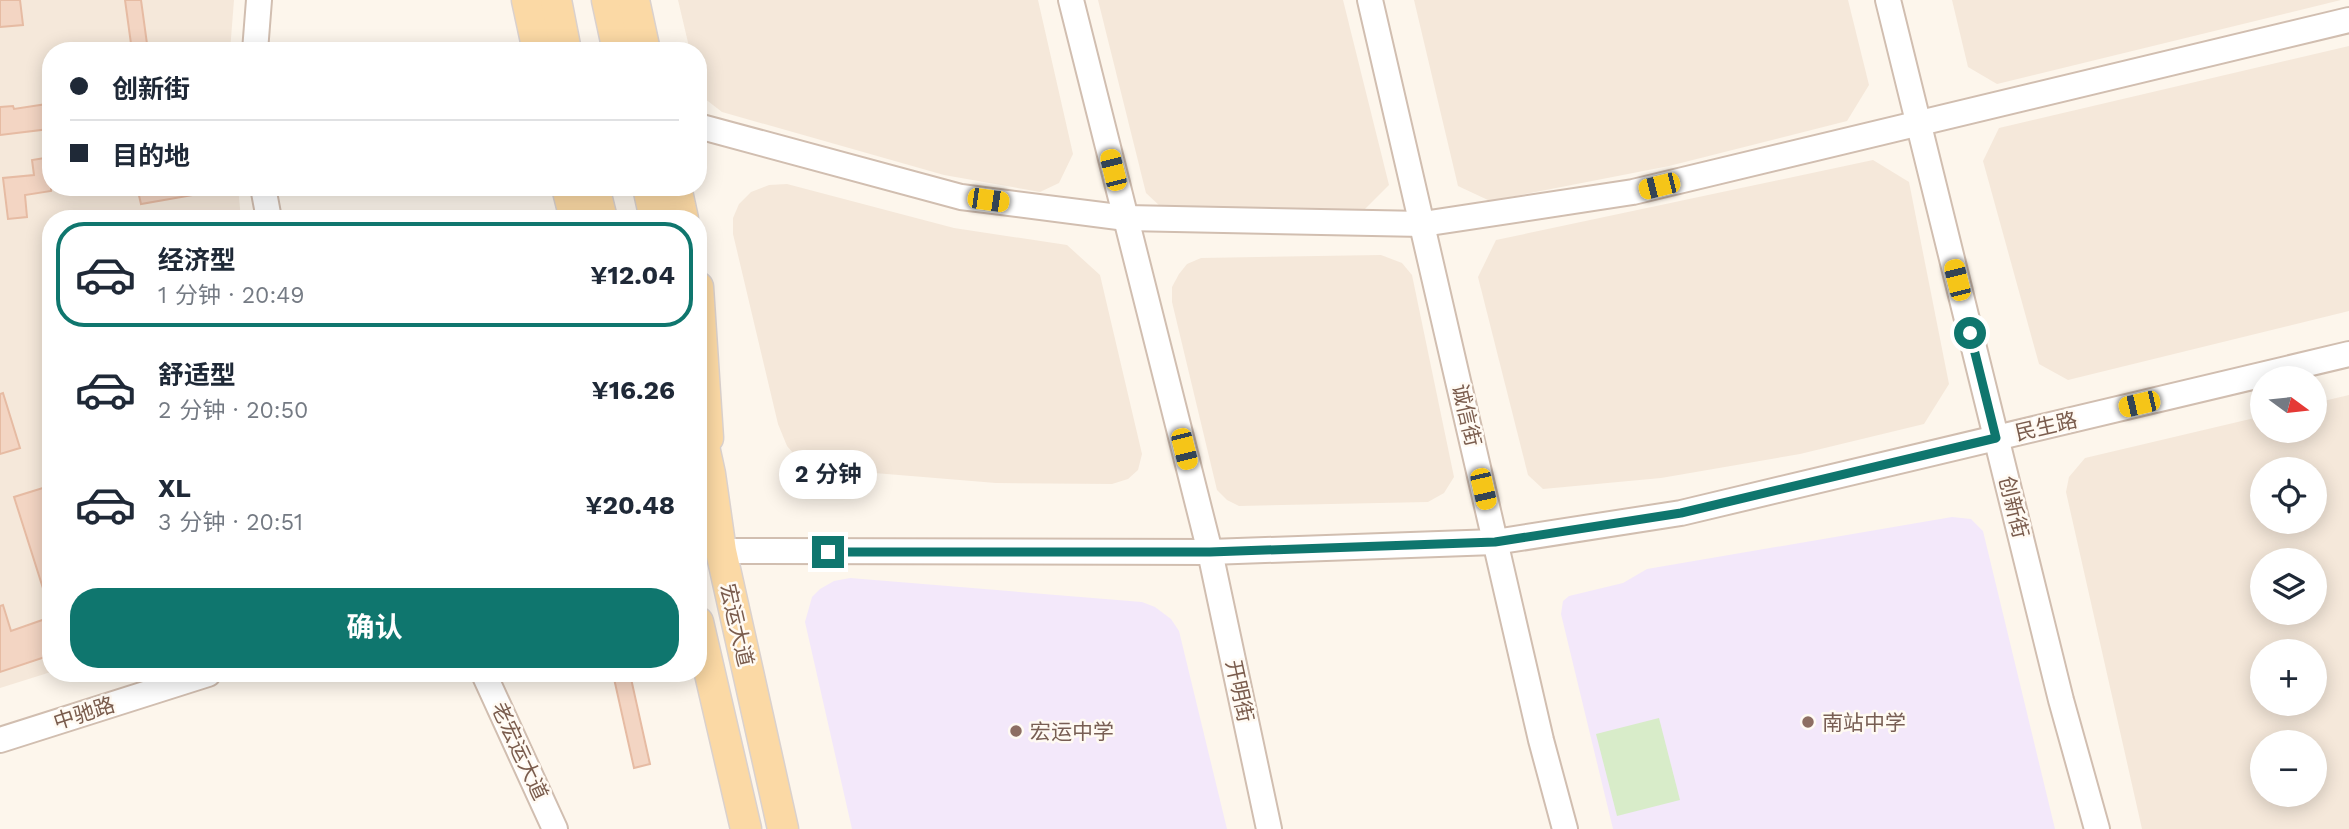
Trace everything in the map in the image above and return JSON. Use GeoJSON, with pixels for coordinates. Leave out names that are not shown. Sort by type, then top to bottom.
{"type":"FeatureCollection","features":[{"type":"Feature","properties":{"kind":"main road"},"geometry":{"type":"LineString","coordinates":[[527,0],[536,42]]}},
{"type":"Feature","properties":{"kind":"main road"},"geometry":{"type":"LineString","coordinates":[[556,0],[564,42]]}},
{"type":"Feature","properties":{"kind":"main road"},"geometry":{"type":"LineString","coordinates":[[607,0],[616,42]]}},
{"type":"Feature","properties":{"kind":"main road"},"geometry":{"type":"LineString","coordinates":[[634,0],[643,42]]}},
{"type":"Feature","properties":{"kind":"main road"},"geometry":{"type":"LineString","coordinates":[[707,428],[710,474]]}},
{"type":"Feature","properties":{"kind":"main road","name":"宏运大道"},"geometry":{"type":"LineString","coordinates":[[707,460],[720,551],[783,829]]}},
{"type":"Feature","properties":{"kind":"main road","name":"宏运大道"},"geometry":{"type":"LineString","coordinates":[[707,661],[746,829]]}},
{"type":"Feature","properties":{"kind":"street"},"geometry":{"type":"LineString","coordinates":[[256,42],[259,0]]}},
{"type":"Feature","properties":{"kind":"street","name":"开明街"},"geometry":{"type":"LineString","coordinates":[[1071,0],[1210,552],[1269,829]]}},
{"type":"Feature","properties":{"kind":"street","name":"诚信街"},"geometry":{"type":"LineString","coordinates":[[1370,0],[1495,542],[1565,829]]}},
{"type":"Feature","properties":{"kind":"street","name":"创新街"},"geometry":{"type":"LineString","coordinates":[[1888,0],[1996,438],[2097,829]]}},
{"type":"Feature","properties":{"kind":"street"},"geometry":{"type":"LineString","coordinates":[[707,129],[961,197],[1126,218],[1423,223],[1633,192],[2349,20]]}},
{"type":"Feature","properties":{"kind":"street","name":"民生路"},"geometry":{"type":"LineString","coordinates":[[720,551],[1210,552],[1495,542],[1681,513],[2349,354]]}},
{"type":"Feature","properties":{"kind":"street","name":"中驰路"},"geometry":{"type":"LineString","coordinates":[[0,740],[183,682]]}},
{"type":"Feature","properties":{"kind":"street","name":"老宏运大道"},"geometry":{"type":"LineString","coordinates":[[488,682],[555,829]]}},
{"type":"Feature","properties":{"kind":"shaded area"},"geometry":{"type":"Polygon","coordinates":[[[0,0],[234,0],[231,42],[42,42],[42,196],[239,196],[240,210],[42,210],[42,675],[0,688],[0,0]]]}},
{"type":"Feature","properties":{"kind":"shaded area"},"geometry":{"type":"Polygon","coordinates":[[[678,0],[1038,0],[1073,154],[1059,183],[1040,192],[944,175],[722,112],[707,100],[707,42],[688,42],[678,0]]]}},
{"type":"Feature","properties":{"kind":"shaded area"},"geometry":{"type":"Polygon","coordinates":[[[1098,0],[1343,0],[1389,185],[1363,211],[1162,208],[1146,193],[1098,0]]]}},
{"type":"Feature","properties":{"kind":"shaded area"},"geometry":{"type":"Polygon","coordinates":[[[1414,0],[1848,0],[1869,85],[1847,121],[1669,166],[1490,201],[1458,186],[1414,0]]]}},
{"type":"Feature","properties":{"kind":"shaded area"},"geometry":{"type":"Polygon","coordinates":[[[1952,0],[2341,0],[1997,84],[1968,67],[1952,0]]]}},
{"type":"Feature","properties":{"kind":"shaded area"},"geometry":{"type":"Polygon","coordinates":[[[2349,46],[2349,311],[2068,380],[2039,364],[1983,161],[1999,128],[2349,46]]]}},
{"type":"Feature","properties":{"kind":"shaded area"},"geometry":{"type":"Polygon","coordinates":[[[1873,160],[1909,182],[1949,384],[1924,424],[1800,454],[1661,478],[1543,489],[1528,475],[1478,277],[1496,240],[1873,160]]]}},
{"type":"Feature","properties":{"kind":"shaded area"},"geometry":{"type":"Polygon","coordinates":[[[787,184],[954,228],[1067,245],[1100,275],[1142,454],[1138,470],[1128,479],[1112,484],[996,483],[826,469],[800,461],[787,446],[778,424],[733,234],[733,218],[739,204],[751,192],[769,185],[787,184]]]}},
{"type":"Feature","properties":{"kind":"shaded area"},"geometry":{"type":"Polygon","coordinates":[[[1381,255],[1402,263],[1412,275],[1454,477],[1444,493],[1428,502],[1239,506],[1227,500],[1217,490],[1172,302],[1172,287],[1179,274],[1187,264],[1201,258],[1381,255]]]}},
{"type":"Feature","properties":{"kind":"shaded area"},"geometry":{"type":"Polygon","coordinates":[[[2349,395],[2349,829],[2142,829],[2066,492],[2069,477],[2085,458],[2250,419],[2250,443],[2328,443],[2328,400],[2349,395]]]}},
{"type":"Feature","properties":{"kind":"shaded area","name":"南站中学"},"geometry":{"type":"Polygon","coordinates":[[[1952,517],[1971,519],[1983,531],[2055,829],[1613,829],[1561,614],[1563,601],[1569,596],[1623,583],[1647,569],[1952,517]]]}},
{"type":"Feature","properties":{"kind":"shaded area","name":"宏运中学"},"geometry":{"type":"Polygon","coordinates":[[[850,578],[1142,602],[1155,607],[1171,619],[1179,631],[1227,829],[852,829],[805,622],[812,597],[820,589],[834,581],[850,578]]]}},
{"type":"Feature","properties":{"kind":"green space"},"geometry":{"type":"Polygon","coordinates":[[[1659,718],[1680,800],[1617,816],[1596,734],[1659,718]]]}},
{"type":"Feature","properties":{"kind":"building"},"geometry":{"type":"Polygon","coordinates":[[[0,0],[20,0],[23,25],[0,27],[0,0]]]}},
{"type":"Feature","properties":{"kind":"building"},"geometry":{"type":"Polygon","coordinates":[[[125,0],[141,0],[147,42],[131,42],[125,0]]]}},
{"type":"Feature","properties":{"kind":"building"},"geometry":{"type":"Polygon","coordinates":[[[42,105],[42,130],[0,135],[0,107],[13,106],[14,109],[42,105]]]}},
{"type":"Feature","properties":{"kind":"building"},"geometry":{"type":"Polygon","coordinates":[[[42,158],[42,192],[25,195],[27,217],[8,219],[3,178],[34,175],[32,160],[42,158]]]}},
{"type":"Feature","properties":{"kind":"building"},"geometry":{"type":"Polygon","coordinates":[[[139,196],[187,196],[141,204],[139,196]]]}},
{"type":"Feature","properties":{"kind":"building"},"geometry":{"type":"Polygon","coordinates":[[[3,393],[20,448],[0,454],[0,394],[3,393]]]}},
{"type":"Feature","properties":{"kind":"building"},"geometry":{"type":"Polygon","coordinates":[[[42,488],[42,585],[14,497],[42,488]]]}},
{"type":"Feature","properties":{"kind":"building"},"geometry":{"type":"Polygon","coordinates":[[[3,605],[11,631],[42,620],[42,658],[0,672],[0,606],[3,605]]]}},
{"type":"Feature","properties":{"kind":"building"},"geometry":{"type":"Polygon","coordinates":[[[615,682],[632,682],[650,764],[634,768],[615,682]]]}},
{"type":"Feature","properties":{"kind":"place","name":"南站中学"},"geometry":{"type":"Point","coordinates":[1808,722]}},
{"type":"Feature","properties":{"kind":"place","name":"宏运中学"},"geometry":{"type":"Point","coordinates":[1016,731]}},
{"type":"Feature","properties":{"kind":"route"},"geometry":{"type":"LineString","coordinates":[[828,552],[1210,552],[1495,542],[1681,513],[1996,438],[1970,333]]}}]}
